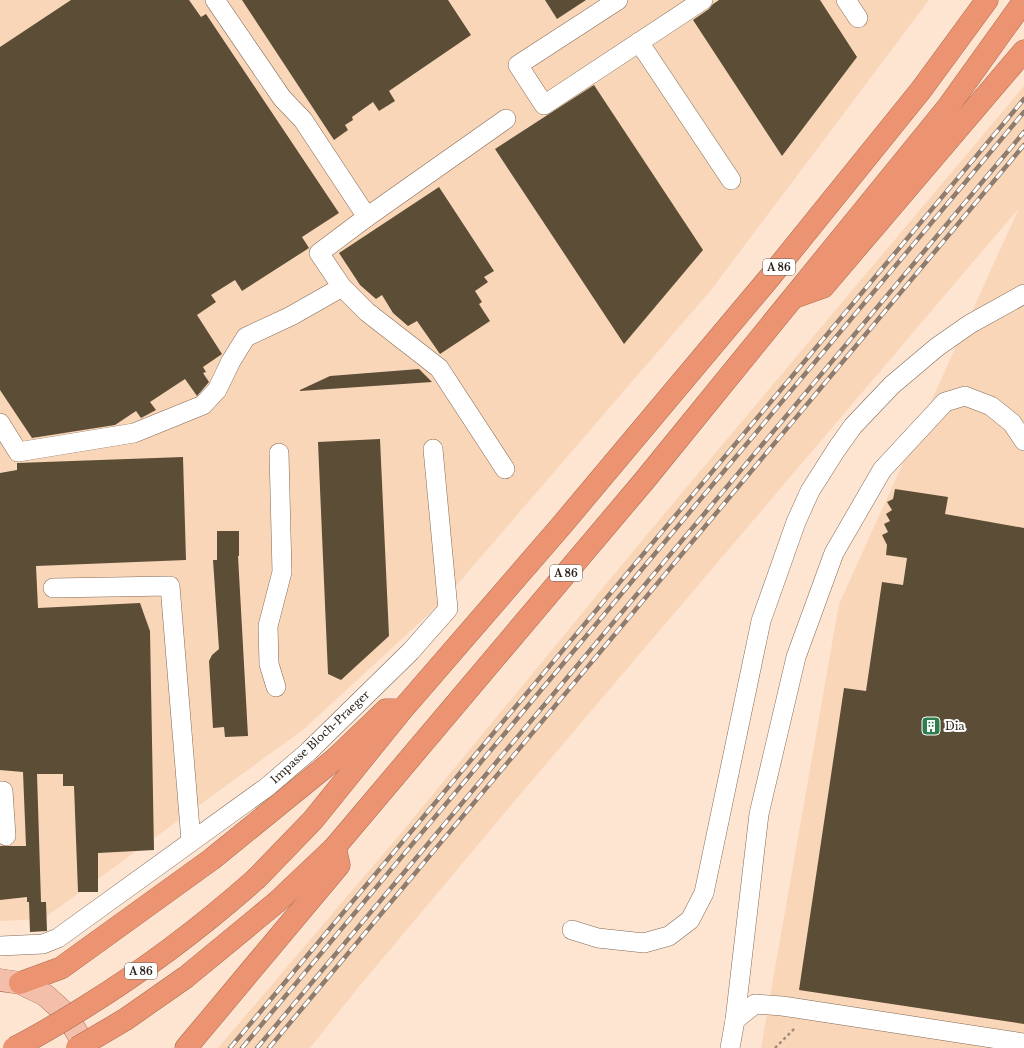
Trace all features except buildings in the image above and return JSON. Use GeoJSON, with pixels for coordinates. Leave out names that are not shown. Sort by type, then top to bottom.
{"type":"FeatureCollection","features":[{"type":"Feature","properties":{"kind":"highway","name":"A 86"},"geometry":{"type":"LineString","coordinates":[[14,1048],[39,1036],[108,993],[163,955],[220,911],[257,878],[313,820],[402,711],[566,520],[783,261],[920,90],[987,0]]}},
{"type":"Feature","properties":{"kind":"highway","name":"A 86"},"geometry":{"type":"LineString","coordinates":[[77,1048],[126,1019],[186,977],[277,902],[335,847],[644,481],[795,297],[948,107],[1024,1]]}},
{"type":"Feature","properties":{"kind":"highway"},"geometry":{"type":"LineString","coordinates":[[795,297],[823,287],[1024,51]]}},
{"type":"Feature","properties":{"kind":"highway"},"geometry":{"type":"LineString","coordinates":[[10,982],[61,968],[212,859],[335,759],[386,710],[402,711]]}},
{"type":"Feature","properties":{"kind":"highway"},"geometry":{"type":"LineString","coordinates":[[186,1048],[339,865],[335,847]]}},
{"type":"Feature","properties":{"kind":"main road"},"geometry":{"type":"LineString","coordinates":[[10,982],[45,995],[65,1013],[79,1036],[83,1048]]}},
{"type":"Feature","properties":{"kind":"street"},"geometry":{"type":"LineString","coordinates":[[215,0],[282,98],[303,120],[368,217]]}},
{"type":"Feature","properties":{"kind":"street"},"geometry":{"type":"LineString","coordinates":[[618,0],[518,65],[544,105],[703,0]]}},
{"type":"Feature","properties":{"kind":"street"},"geometry":{"type":"LineString","coordinates":[[846,0],[858,18]]}},
{"type":"Feature","properties":{"kind":"street"},"geometry":{"type":"LineString","coordinates":[[639,42],[731,180]]}},
{"type":"Feature","properties":{"kind":"street"},"geometry":{"type":"LineString","coordinates":[[505,469],[439,368],[367,312],[342,287],[319,253],[506,119]]}},
{"type":"Feature","properties":{"kind":"street"},"geometry":{"type":"LineString","coordinates":[[0,423],[18,452],[134,433],[172,419],[203,405],[217,390],[231,361],[246,337],[291,316],[342,287]]}},
{"type":"Feature","properties":{"kind":"street"},"geometry":{"type":"LineString","coordinates":[[572,930],[598,938],[644,944],[669,936],[690,920],[704,893],[761,621],[796,522],[808,496],[836,450],[854,426],[892,385],[937,347],[970,324],[1024,294]]}},
{"type":"Feature","properties":{"kind":"street"},"geometry":{"type":"LineString","coordinates":[[730,1048],[759,814],[796,657],[834,553],[882,470],[945,402],[965,396],[991,406],[1012,422],[1024,441]]}},
{"type":"Feature","properties":{"kind":"street","name":"Impasse Bloch-Praeger"},"geometry":{"type":"LineString","coordinates":[[0,946],[43,944],[58,938],[267,787],[309,751],[410,651],[448,609],[433,449]]}},
{"type":"Feature","properties":{"kind":"street"},"geometry":{"type":"LineString","coordinates":[[276,687],[269,664],[268,626],[282,572],[279,453]]}},
{"type":"Feature","properties":{"kind":"street"},"geometry":{"type":"LineString","coordinates":[[53,588],[170,586],[191,842]]}},
{"type":"Feature","properties":{"kind":"street"},"geometry":{"type":"LineString","coordinates":[[0,791],[3,791],[6,836]]}},
{"type":"Feature","properties":{"kind":"street"},"geometry":{"type":"LineString","coordinates":[[734,1020],[755,1004],[782,1006],[1024,1043]]}},
{"type":"Feature","properties":{"kind":"shaded area"},"geometry":{"type":"Polygon","coordinates":[[[0,0],[929,0],[711,290],[442,602],[304,729],[43,919],[0,921],[0,0]]]}},
{"type":"Feature","properties":{"kind":"shaded area"},"geometry":{"type":"Polygon","coordinates":[[[1024,86],[1024,1048],[761,1048],[839,604],[1019,208],[518,797],[357,989],[310,1048],[218,1048],[401,833],[649,532],[1024,86]]]}},
{"type":"Feature","properties":{"kind":"railway"},"geometry":{"type":"LineString","coordinates":[[230,1048],[1024,99]]}},
{"type":"Feature","properties":{"kind":"railway"},"geometry":{"type":"LineString","coordinates":[[242,1048],[1024,112]]}},
{"type":"Feature","properties":{"kind":"railway"},"geometry":{"type":"LineString","coordinates":[[257,1048],[1024,132]]}},
{"type":"Feature","properties":{"kind":"railway"},"geometry":{"type":"LineString","coordinates":[[269,1048],[1024,145]]}},
{"type":"Feature","properties":{"kind":"place","name":"Dia"},"geometry":{"type":"Point","coordinates":[931,726]}}]}
